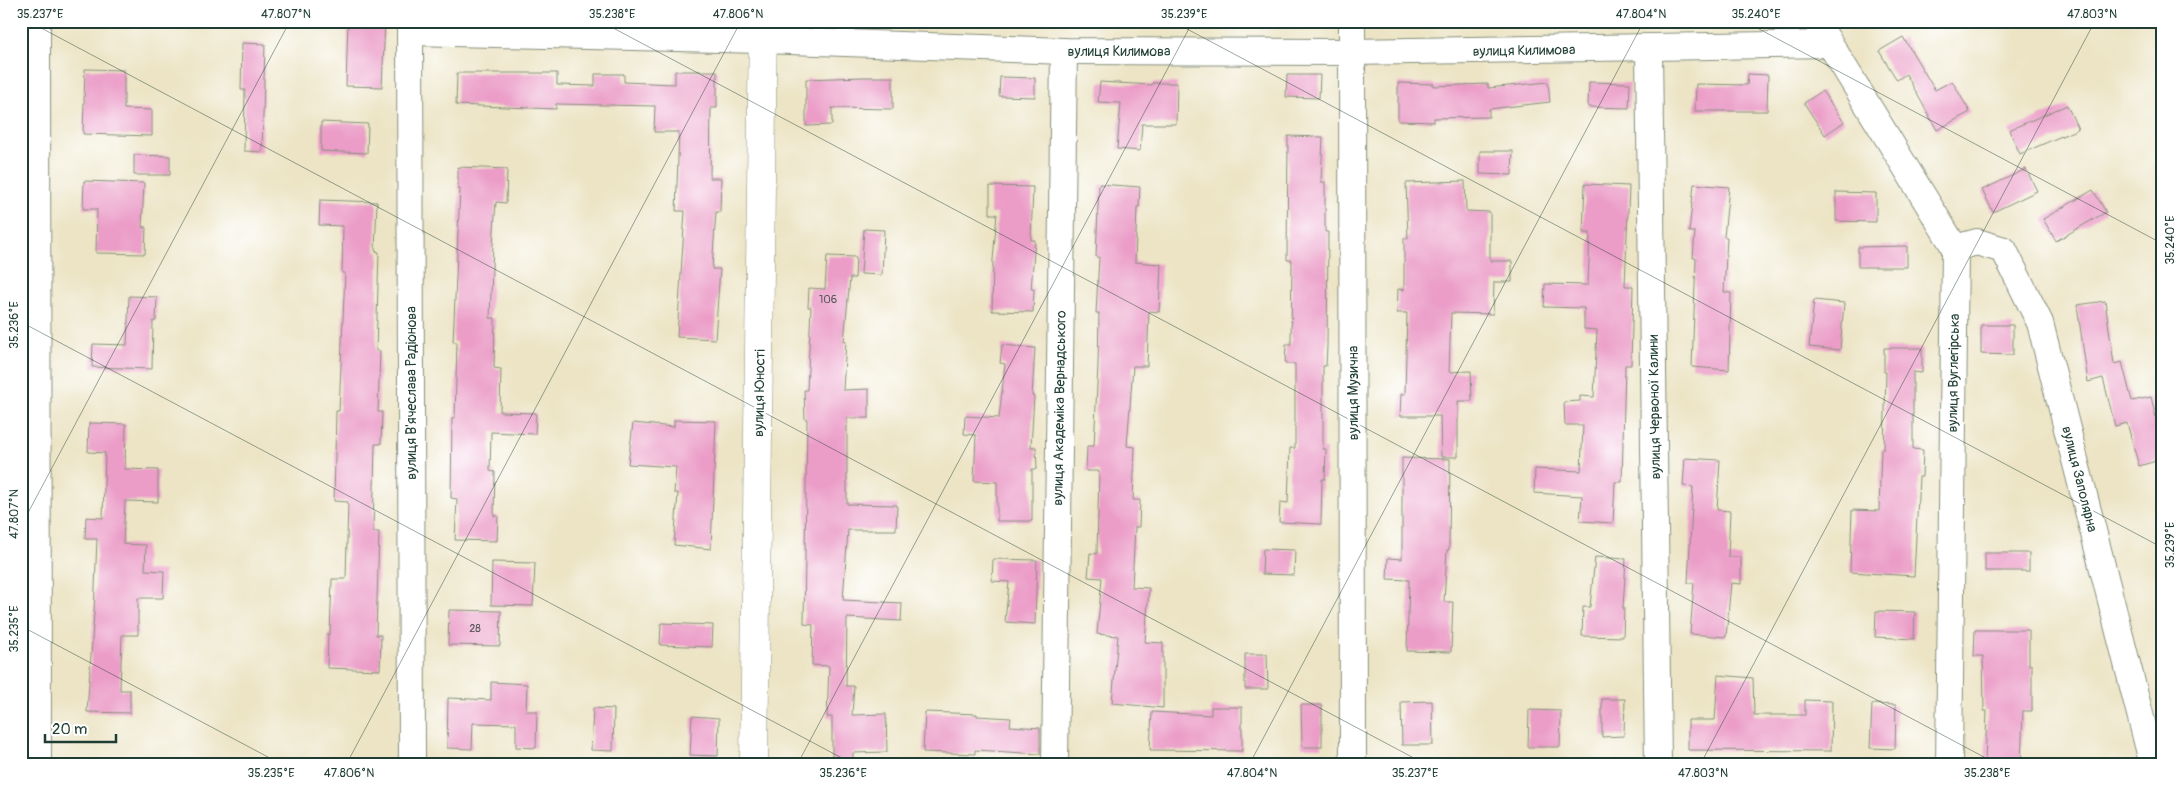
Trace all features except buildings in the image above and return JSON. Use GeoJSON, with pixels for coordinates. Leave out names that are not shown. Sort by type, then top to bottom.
{"type":"FeatureCollection","features":[{"type":"Feature","properties":{"kind":"street"},"geometry":{"type":"LineString","coordinates":[[37,21],[38,765]]}},
{"type":"Feature","properties":{"kind":"street","name":"вулиця Музична"},"geometry":{"type":"LineString","coordinates":[[1352,21],[1354,765]]}},
{"type":"Feature","properties":{"kind":"street"},"geometry":{"type":"LineString","coordinates":[[1816,21],[1955,248]]}},
{"type":"Feature","properties":{"kind":"street","name":"вулиця Килимова"},"geometry":{"type":"LineString","coordinates":[[410,26],[763,30],[1064,51],[1352,52],[1829,44]]}},
{"type":"Feature","properties":{"kind":"street","name":"вулиця В'ячеслава Радіонова"},"geometry":{"type":"LineString","coordinates":[[410,26],[412,765]]}},
{"type":"Feature","properties":{"kind":"street","name":"вулиця Юності"},"geometry":{"type":"LineString","coordinates":[[754,765],[763,30]]}},
{"type":"Feature","properties":{"kind":"street","name":"вулиця Червоної Калини"},"geometry":{"type":"LineString","coordinates":[[1649,48],[1658,765]]}},
{"type":"Feature","properties":{"kind":"street","name":"вулиця Академіка Вернадського"},"geometry":{"type":"LineString","coordinates":[[1055,765],[1064,51]]}},
{"type":"Feature","properties":{"kind":"street","name":"вулиця Заполярна"},"geometry":{"type":"LineString","coordinates":[[1955,248],[1977,242],[2004,250],[2040,323],[2153,765]]}},
{"type":"Feature","properties":{"kind":"street","name":"вулиця Вуглегірська"},"geometry":{"type":"LineString","coordinates":[[1949,765],[1955,248]]}}]}
